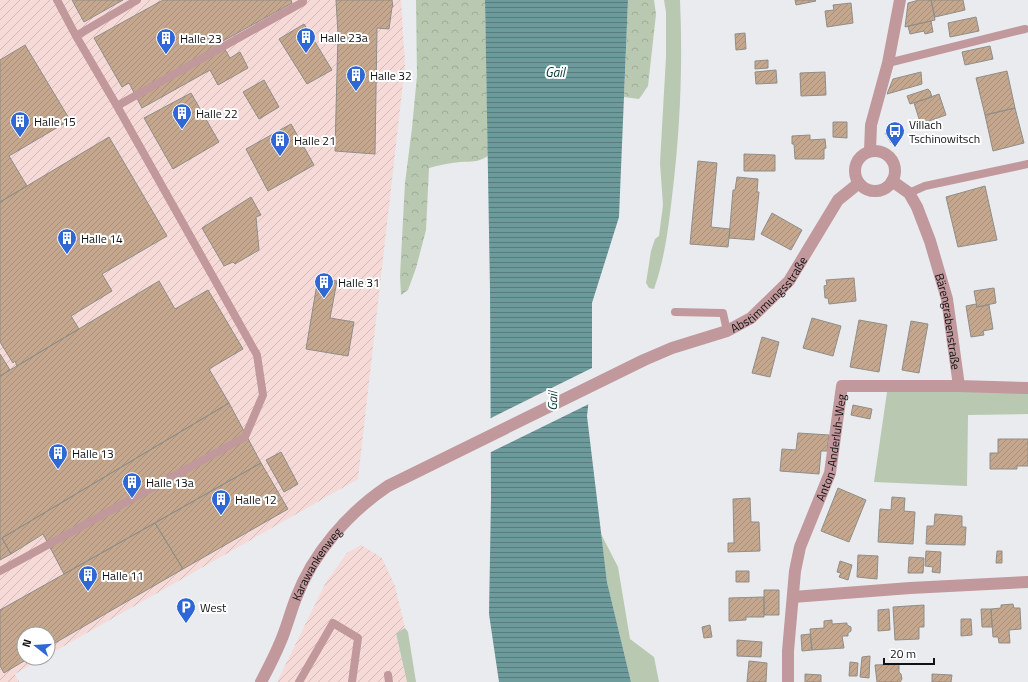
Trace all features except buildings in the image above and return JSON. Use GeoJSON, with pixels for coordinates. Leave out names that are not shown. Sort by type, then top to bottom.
{"type":"FeatureCollection","features":[{"type":"Feature","properties":{"kind":"street"},"geometry":{"type":"LineString","coordinates":[[870,151],[871,125],[888,63],[900,0]]}},
{"type":"Feature","properties":{"kind":"street"},"geometry":{"type":"LineString","coordinates":[[877,150],[884,152],[893,162],[895,175],[892,181],[887,187],[880,190],[872,191],[865,189],[859,183],[854,172],[860,156],[870,151],[877,150]]}},
{"type":"Feature","properties":{"kind":"street","name":"Bärengrabenstraße"},"geometry":{"type":"LineString","coordinates":[[892,181],[909,193],[917,206],[930,241],[947,299],[959,386],[1028,388]]}},
{"type":"Feature","properties":{"kind":"street","name":"Abstimmungsstraße"},"geometry":{"type":"LineString","coordinates":[[408,476],[644,360],[672,348],[727,331],[750,318],[789,281],[838,200],[859,183]]}},
{"type":"Feature","properties":{"kind":"street","name":"Anton-Anderluh-Weg"},"geometry":{"type":"LineString","coordinates":[[788,682],[788,651],[795,571],[800,547],[830,473],[842,386],[959,386]]}},
{"type":"Feature","properties":{"kind":"street","name":"Karawankenweg"},"geometry":{"type":"LineString","coordinates":[[261,682],[274,658],[296,597],[317,557],[334,533],[370,498],[388,486],[408,476]]}},
{"type":"Feature","properties":{"kind":"street"},"geometry":{"type":"LineString","coordinates":[[793,597],[910,588],[1028,582]]}},
{"type":"Feature","properties":{"kind":"lane"},"geometry":{"type":"LineString","coordinates":[[0,572],[246,437],[263,395],[257,356],[117,106],[76,36],[59,0]]}},
{"type":"Feature","properties":{"kind":"lane"},"geometry":{"type":"LineString","coordinates":[[76,36],[137,0]]}},
{"type":"Feature","properties":{"kind":"lane"},"geometry":{"type":"LineString","coordinates":[[117,106],[303,2],[302,0]]}},
{"type":"Feature","properties":{"kind":"lane"},"geometry":{"type":"LineString","coordinates":[[888,63],[1025,29]]}},
{"type":"Feature","properties":{"kind":"lane"},"geometry":{"type":"LineString","coordinates":[[909,193],[925,186],[1028,164]]}},
{"type":"Feature","properties":{"kind":"lane"},"geometry":{"type":"LineString","coordinates":[[674,312],[723,314],[727,331]]}},
{"type":"Feature","properties":{"kind":"lane"},"geometry":{"type":"LineString","coordinates":[[299,682],[333,623],[358,638],[352,682]]}},
{"type":"Feature","properties":{"kind":"shaded area"},"geometry":{"type":"Polygon","coordinates":[[[0,0],[401,0],[405,65],[358,479],[56,650],[56,626],[16,626],[16,666],[29,666],[15,674],[19,682],[0,682],[0,0]]]}},
{"type":"Feature","properties":{"kind":"shaded area"},"geometry":{"type":"Polygon","coordinates":[[[361,545],[382,558],[395,586],[405,628],[396,633],[407,682],[277,682],[326,582],[347,553],[361,545]]]}},
{"type":"Feature","properties":{"kind":"green space"},"geometry":{"type":"Polygon","coordinates":[[[416,0],[485,0],[488,156],[477,161],[452,163],[429,168],[426,230],[416,268],[408,290],[401,295],[400,276],[405,183],[417,76],[416,0]]]}},
{"type":"Feature","properties":{"kind":"green space"},"geometry":{"type":"Polygon","coordinates":[[[628,0],[654,0],[656,14],[648,86],[639,99],[624,97],[628,0]]]}},
{"type":"Feature","properties":{"kind":"green space"},"geometry":{"type":"Polygon","coordinates":[[[664,0],[680,0],[680,99],[675,173],[666,243],[654,289],[649,288],[646,283],[651,251],[655,239],[659,236],[663,205],[660,163],[666,57],[666,12],[664,0]]]}},
{"type":"Feature","properties":{"kind":"green space"},"geometry":{"type":"Polygon","coordinates":[[[887,392],[1028,392],[1028,414],[968,415],[967,486],[874,482],[887,392]]]}},
{"type":"Feature","properties":{"kind":"green space"},"geometry":{"type":"Polygon","coordinates":[[[601,534],[618,567],[630,639],[654,657],[659,682],[631,682],[607,582],[601,534]]]}},
{"type":"Feature","properties":{"kind":"green space"},"geometry":{"type":"Polygon","coordinates":[[[405,628],[408,632],[416,682],[407,682],[396,633],[405,628]]]}},
{"type":"Feature","properties":{"kind":"water","name":"Gail"},"geometry":{"type":"Polygon","coordinates":[[[485,0],[628,0],[619,217],[592,303],[592,371],[587,416],[607,582],[631,682],[499,682],[489,614],[491,498],[490,290],[485,0]]]}},
{"type":"Feature","properties":{"kind":"pier"},"geometry":{"type":"Polygon","coordinates":[[[594,367],[591,403],[489,453],[489,419],[594,367]]]}},
{"type":"Feature","properties":{"kind":"place","name":"Halle 23a"},"geometry":{"type":"Point","coordinates":[306,54]}},
{"type":"Feature","properties":{"kind":"place","name":"Halle 23"},"geometry":{"type":"Point","coordinates":[166,55]}},
{"type":"Feature","properties":{"kind":"place","name":"Halle 32"},"geometry":{"type":"Point","coordinates":[356,92]}},
{"type":"Feature","properties":{"kind":"place","name":"Halle 22"},"geometry":{"type":"Point","coordinates":[182,130]}},
{"type":"Feature","properties":{"kind":"place","name":"Halle 15"},"geometry":{"type":"Point","coordinates":[20,138]}},
{"type":"Feature","properties":{"kind":"place","name":"Villach Tschinowitsch"},"geometry":{"type":"Point","coordinates":[895,148]}},
{"type":"Feature","properties":{"kind":"place","name":"Halle 21"},"geometry":{"type":"Point","coordinates":[280,157]}},
{"type":"Feature","properties":{"kind":"place","name":"Halle 14"},"geometry":{"type":"Point","coordinates":[67,255]}},
{"type":"Feature","properties":{"kind":"place","name":"Halle 31"},"geometry":{"type":"Point","coordinates":[324,299]}},
{"type":"Feature","properties":{"kind":"place","name":"Halle 13"},"geometry":{"type":"Point","coordinates":[58,470]}},
{"type":"Feature","properties":{"kind":"place","name":"Halle 13a"},"geometry":{"type":"Point","coordinates":[132,499]}},
{"type":"Feature","properties":{"kind":"place","name":"Halle 12"},"geometry":{"type":"Point","coordinates":[221,516]}},
{"type":"Feature","properties":{"kind":"place","name":"Halle 11"},"geometry":{"type":"Point","coordinates":[88,592]}},
{"type":"Feature","properties":{"kind":"place","name":"West"},"geometry":{"type":"Point","coordinates":[186,624]}}]}
